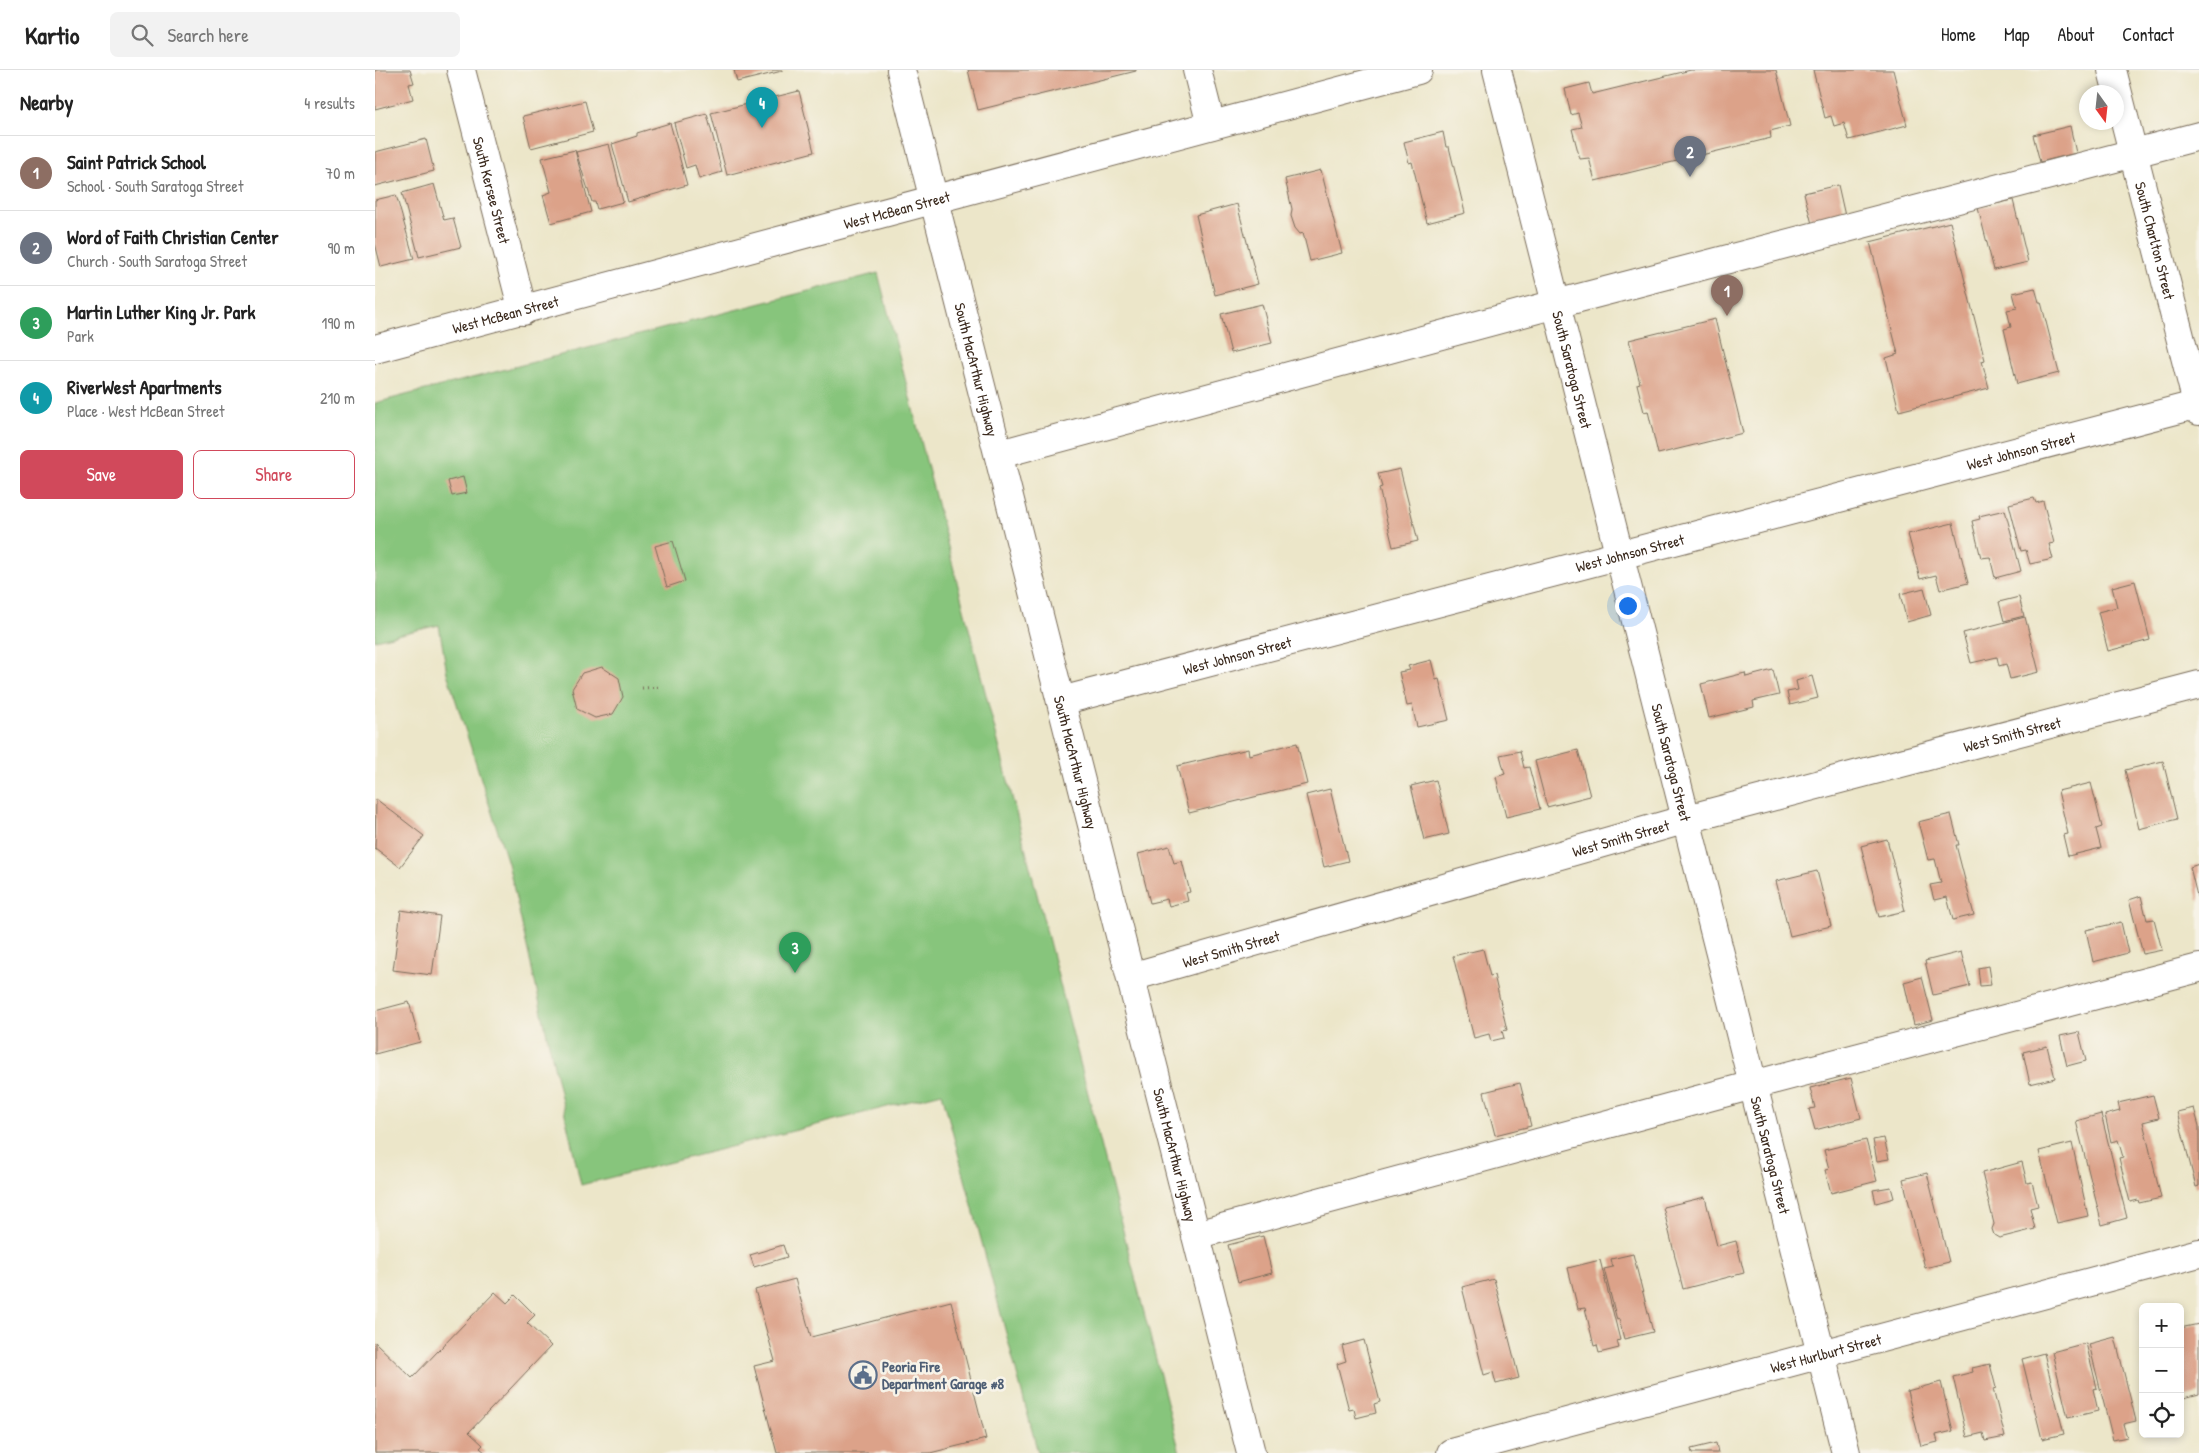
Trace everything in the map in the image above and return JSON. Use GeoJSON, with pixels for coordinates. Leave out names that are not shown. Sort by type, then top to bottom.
{"type":"FeatureCollection","features":[{"type":"Feature","properties":{"kind":"street","name":"South Kersee Street"},"geometry":{"type":"LineString","coordinates":[[461,70],[523,311]]}},
{"type":"Feature","properties":{"kind":"street","name":"South MacArthur Highway"},"geometry":{"type":"LineString","coordinates":[[901,70],[1000,454],[1251,1453]]}},
{"type":"Feature","properties":{"kind":"street"},"geometry":{"type":"LineString","coordinates":[[1197,70],[1211,125]]}},
{"type":"Feature","properties":{"kind":"street","name":"West McBean Street"},"geometry":{"type":"LineString","coordinates":[[375,349],[523,311],[1418,70]]}},
{"type":"Feature","properties":{"kind":"street","name":"South Saratoga Street"},"geometry":{"type":"LineString","coordinates":[[1497,70],[1846,1453]]}},
{"type":"Feature","properties":{"kind":"street","name":"South Charlton Street"},"geometry":{"type":"LineString","coordinates":[[2112,70],[2199,407]]}},
{"type":"Feature","properties":{"kind":"street"},"geometry":{"type":"LineString","coordinates":[[1000,454],[1557,304],[2199,136]]}},
{"type":"Feature","properties":{"kind":"street","name":"West Johnson Street"},"geometry":{"type":"LineString","coordinates":[[1061,701],[1620,555],[2199,407]]}},
{"type":"Feature","properties":{"kind":"street","name":"West Smith Street"},"geometry":{"type":"LineString","coordinates":[[1131,977],[1687,819],[2199,685]]}},
{"type":"Feature","properties":{"kind":"street"},"geometry":{"type":"LineString","coordinates":[[1196,1236],[1753,1085],[2199,968]]}},
{"type":"Feature","properties":{"kind":"street","name":"West Hurlburt Street"},"geometry":{"type":"LineString","coordinates":[[1451,1453],[2199,1253]]}},
{"type":"Feature","properties":{"kind":"path"},"geometry":{"type":"LineString","coordinates":[[643,688],[661,687]]}},
{"type":"Feature","properties":{"kind":"green space"},"geometry":{"type":"Polygon","coordinates":[[[878,273],[1180,1453],[1038,1453],[942,1093],[581,1185],[508,863],[447,673],[439,625],[375,640],[375,403],[878,273]]]}},
{"type":"Feature","properties":{"kind":"building"},"geometry":{"type":"Polygon","coordinates":[[[375,70],[410,70],[414,83],[409,84],[413,99],[375,109],[375,70]]]}},
{"type":"Feature","properties":{"kind":"building"},"geometry":{"type":"Polygon","coordinates":[[[734,70],[782,70],[782,71],[737,82],[734,70]]]}},
{"type":"Feature","properties":{"kind":"building"},"geometry":{"type":"Polygon","coordinates":[[[968,70],[1136,70],[1136,71],[978,110],[968,70]]]}},
{"type":"Feature","properties":{"kind":"building"},"geometry":{"type":"Polygon","coordinates":[[[1691,70],[1776,70],[1790,126],[1770,131],[1771,138],[1595,181],[1589,158],[1580,159],[1572,129],[1582,127],[1578,113],[1571,115],[1565,89],[1589,83],[1592,94],[1691,70]]]}},
{"type":"Feature","properties":{"kind":"building"},"geometry":{"type":"Polygon","coordinates":[[[1813,70],[1893,70],[1907,125],[1849,140],[1844,123],[1834,126],[1831,116],[1825,118],[1813,70]]]}},
{"type":"Feature","properties":{"kind":"building"},"geometry":{"type":"Polygon","coordinates":[[[799,91],[814,152],[727,175],[711,113],[799,91]]]}},
{"type":"Feature","properties":{"kind":"building"},"geometry":{"type":"Polygon","coordinates":[[[585,101],[593,132],[531,148],[523,116],[585,101]]]}},
{"type":"Feature","properties":{"kind":"building"},"geometry":{"type":"Polygon","coordinates":[[[707,114],[722,172],[699,179],[695,165],[686,168],[674,123],[707,114]]]}},
{"type":"Feature","properties":{"kind":"building"},"geometry":{"type":"Polygon","coordinates":[[[670,123],[687,185],[628,202],[612,144],[637,136],[637,133],[670,123]]]}},
{"type":"Feature","properties":{"kind":"building"},"geometry":{"type":"Polygon","coordinates":[[[2070,126],[2076,153],[2040,162],[2033,135],[2070,126]]]}},
{"type":"Feature","properties":{"kind":"building"},"geometry":{"type":"Polygon","coordinates":[[[1443,132],[1446,147],[1449,147],[1465,213],[1427,223],[1412,162],[1409,163],[1404,142],[1443,132]]]}},
{"type":"Feature","properties":{"kind":"building"},"geometry":{"type":"Polygon","coordinates":[[[426,139],[434,171],[375,186],[375,152],[426,139]]]}},
{"type":"Feature","properties":{"kind":"building"},"geometry":{"type":"Polygon","coordinates":[[[609,144],[623,202],[597,209],[595,202],[592,202],[576,152],[609,144]]]}},
{"type":"Feature","properties":{"kind":"building"},"geometry":{"type":"Polygon","coordinates":[[[575,150],[591,212],[551,223],[543,195],[551,192],[542,158],[575,150]]]}},
{"type":"Feature","properties":{"kind":"building"},"geometry":{"type":"Polygon","coordinates":[[[1321,170],[1342,253],[1310,261],[1303,233],[1300,234],[1295,228],[1291,216],[1292,209],[1285,179],[1321,170]]]}},
{"type":"Feature","properties":{"kind":"building"},"geometry":{"type":"Polygon","coordinates":[[[434,184],[444,220],[453,218],[461,247],[419,257],[402,193],[434,184]]]}},
{"type":"Feature","properties":{"kind":"building"},"geometry":{"type":"Polygon","coordinates":[[[1838,185],[1845,216],[1812,224],[1804,193],[1838,185]]]}},
{"type":"Feature","properties":{"kind":"building"},"geometry":{"type":"Polygon","coordinates":[[[396,195],[414,259],[381,267],[375,243],[375,200],[396,195]]]}},
{"type":"Feature","properties":{"kind":"building"},"geometry":{"type":"Polygon","coordinates":[[[2013,200],[2028,262],[1994,270],[1978,208],[2013,200]]]}},
{"type":"Feature","properties":{"kind":"building"},"geometry":{"type":"Polygon","coordinates":[[[1237,204],[1258,284],[1215,295],[1196,215],[1237,204]]]}},
{"type":"Feature","properties":{"kind":"building"},"geometry":{"type":"Polygon","coordinates":[[[1950,222],[1985,360],[1982,361],[1989,388],[1899,411],[1886,358],[1898,354],[1870,242],[1950,222]]]}},
{"type":"Feature","properties":{"kind":"building"},"geometry":{"type":"Polygon","coordinates":[[[2035,288],[2039,302],[2041,302],[2059,373],[2017,384],[2004,329],[2011,327],[2007,310],[2017,308],[2013,293],[2035,288]]]}},
{"type":"Feature","properties":{"kind":"building"},"geometry":{"type":"Polygon","coordinates":[[[1262,304],[1272,343],[1231,353],[1221,314],[1262,304]]]}},
{"type":"Feature","properties":{"kind":"building"},"geometry":{"type":"Polygon","coordinates":[[[1715,319],[1743,433],[1658,454],[1648,411],[1644,412],[1637,384],[1640,383],[1629,340],[1715,319]]]}},
{"type":"Feature","properties":{"kind":"building"},"geometry":{"type":"Polygon","coordinates":[[[1400,469],[1418,541],[1393,547],[1379,488],[1382,487],[1378,474],[1400,469]]]}},
{"type":"Feature","properties":{"kind":"building"},"geometry":{"type":"Polygon","coordinates":[[[463,477],[467,493],[452,496],[448,481],[463,477]]]}},
{"type":"Feature","properties":{"kind":"building"},"geometry":{"type":"Polygon","coordinates":[[[2034,498],[2036,503],[2043,501],[2054,543],[2049,544],[2053,559],[2030,564],[2026,550],[2021,551],[2009,504],[2034,498]]]}},
{"type":"Feature","properties":{"kind":"building"},"geometry":{"type":"Polygon","coordinates":[[[2005,510],[2021,571],[1995,578],[1990,557],[1981,558],[1972,521],[1980,519],[1979,516],[2005,510]]]}},
{"type":"Feature","properties":{"kind":"building"},"geometry":{"type":"Polygon","coordinates":[[[1953,523],[1968,583],[1940,590],[1936,575],[1920,579],[1908,534],[1953,523]]]}},
{"type":"Feature","properties":{"kind":"building"},"geometry":{"type":"Polygon","coordinates":[[[673,541],[685,581],[667,587],[655,546],[673,541]]]}},
{"type":"Feature","properties":{"kind":"building"},"geometry":{"type":"Polygon","coordinates":[[[2135,581],[2150,640],[2108,651],[2098,612],[2117,607],[2112,587],[2135,581]]]}},
{"type":"Feature","properties":{"kind":"building"},"geometry":{"type":"Polygon","coordinates":[[[1924,588],[1931,615],[1907,622],[1900,594],[1924,588]]]}},
{"type":"Feature","properties":{"kind":"building"},"geometry":{"type":"Polygon","coordinates":[[[2019,597],[2024,616],[2004,621],[1999,602],[2019,597]]]}},
{"type":"Feature","properties":{"kind":"building"},"geometry":{"type":"Polygon","coordinates":[[[2025,617],[2039,672],[2010,679],[2006,664],[1999,666],[1997,657],[1971,663],[1963,633],[2025,617]]]}},
{"type":"Feature","properties":{"kind":"building"},"geometry":{"type":"Polygon","coordinates":[[[1431,660],[1436,680],[1439,679],[1449,720],[1417,727],[1412,705],[1407,706],[1399,672],[1410,670],[1408,666],[1431,660]]]}},
{"type":"Feature","properties":{"kind":"building"},"geometry":{"type":"Polygon","coordinates":[[[602,667],[619,678],[623,697],[613,714],[595,718],[577,709],[572,689],[582,673],[602,667]]]}},
{"type":"Feature","properties":{"kind":"building"},"geometry":{"type":"Polygon","coordinates":[[[1773,670],[1779,695],[1753,701],[1754,707],[1709,718],[1701,684],[1745,673],[1746,677],[1773,670]]]}},
{"type":"Feature","properties":{"kind":"building"},"geometry":{"type":"Polygon","coordinates":[[[1812,676],[1818,698],[1790,705],[1787,692],[1798,690],[1796,681],[1812,676]]]}},
{"type":"Feature","properties":{"kind":"building"},"geometry":{"type":"Polygon","coordinates":[[[1297,743],[1307,784],[1189,813],[1177,766],[1248,749],[1249,755],[1297,743]]]}},
{"type":"Feature","properties":{"kind":"building"},"geometry":{"type":"Polygon","coordinates":[[[1578,750],[1590,796],[1547,807],[1535,761],[1578,750]]]}},
{"type":"Feature","properties":{"kind":"building"},"geometry":{"type":"Polygon","coordinates":[[[1520,751],[1524,768],[1529,767],[1540,809],[1506,817],[1496,777],[1505,774],[1500,755],[1520,751]]]}},
{"type":"Feature","properties":{"kind":"building"},"geometry":{"type":"Polygon","coordinates":[[[2163,761],[2177,819],[2139,829],[2125,770],[2163,761]]]}},
{"type":"Feature","properties":{"kind":"building"},"geometry":{"type":"Polygon","coordinates":[[[1436,780],[1449,834],[1424,840],[1411,786],[1436,780]]]}},
{"type":"Feature","properties":{"kind":"building"},"geometry":{"type":"Polygon","coordinates":[[[2091,783],[2102,827],[2096,829],[2101,848],[2068,856],[2063,835],[2068,834],[2058,791],[2091,783]]]}},
{"type":"Feature","properties":{"kind":"building"},"geometry":{"type":"Polygon","coordinates":[[[1330,789],[1348,861],[1324,867],[1306,795],[1330,789]]]}},
{"type":"Feature","properties":{"kind":"building"},"geometry":{"type":"Polygon","coordinates":[[[376,799],[424,836],[400,867],[375,848],[376,799]]]}},
{"type":"Feature","properties":{"kind":"building"},"geometry":{"type":"Polygon","coordinates":[[[1951,814],[1959,845],[1956,845],[1974,915],[1953,920],[1947,897],[1934,900],[1930,885],[1941,883],[1935,859],[1928,860],[1918,822],[1951,814]]]}},
{"type":"Feature","properties":{"kind":"building"},"geometry":{"type":"Polygon","coordinates":[[[1887,839],[1905,911],[1879,917],[1861,846],[1887,839]]]}},
{"type":"Feature","properties":{"kind":"building"},"geometry":{"type":"Polygon","coordinates":[[[1169,846],[1174,863],[1182,861],[1190,892],[1186,893],[1188,901],[1169,906],[1167,899],[1150,903],[1138,854],[1169,846]]]}},
{"type":"Feature","properties":{"kind":"building"},"geometry":{"type":"Polygon","coordinates":[[[2199,864],[2199,900],[2198,900],[2190,867],[2199,864]]]}},
{"type":"Feature","properties":{"kind":"building"},"geometry":{"type":"Polygon","coordinates":[[[1817,871],[1831,926],[1790,936],[1776,881],[1817,871]]]}},
{"type":"Feature","properties":{"kind":"building"},"geometry":{"type":"Polygon","coordinates":[[[2141,896],[2147,920],[2154,919],[2162,950],[2143,954],[2129,900],[2141,896]]]}},
{"type":"Feature","properties":{"kind":"building"},"geometry":{"type":"Polygon","coordinates":[[[401,910],[440,916],[432,975],[393,970],[401,910]]]}},
{"type":"Feature","properties":{"kind":"building"},"geometry":{"type":"Polygon","coordinates":[[[2121,922],[2128,953],[2093,962],[2086,930],[2121,922]]]}},
{"type":"Feature","properties":{"kind":"building"},"geometry":{"type":"Polygon","coordinates":[[[1483,949],[1490,976],[1494,975],[1507,1030],[1502,1031],[1504,1038],[1491,1041],[1489,1034],[1474,1038],[1453,956],[1483,949]]]}},
{"type":"Feature","properties":{"kind":"building"},"geometry":{"type":"Polygon","coordinates":[[[1961,952],[1970,986],[1933,995],[1925,961],[1961,952]]]}},
{"type":"Feature","properties":{"kind":"building"},"geometry":{"type":"Polygon","coordinates":[[[1988,966],[1991,985],[1980,986],[1978,968],[1988,966]]]}},
{"type":"Feature","properties":{"kind":"building"},"geometry":{"type":"Polygon","coordinates":[[[1922,977],[1933,1020],[1914,1025],[1904,982],[1922,977]]]}},
{"type":"Feature","properties":{"kind":"building"},"geometry":{"type":"Polygon","coordinates":[[[409,1002],[420,1042],[375,1054],[375,1011],[409,1002]]]}},
{"type":"Feature","properties":{"kind":"building"},"geometry":{"type":"Polygon","coordinates":[[[2079,1032],[2086,1061],[2067,1066],[2060,1036],[2079,1032]]]}},
{"type":"Feature","properties":{"kind":"building"},"geometry":{"type":"Polygon","coordinates":[[[2047,1046],[2055,1078],[2030,1084],[2023,1052],[2047,1046]]]}},
{"type":"Feature","properties":{"kind":"building"},"geometry":{"type":"Polygon","coordinates":[[[1851,1078],[1861,1118],[1815,1130],[1809,1109],[1815,1108],[1810,1088],[1851,1078]]]}},
{"type":"Feature","properties":{"kind":"building"},"geometry":{"type":"Polygon","coordinates":[[[1520,1083],[1531,1126],[1495,1135],[1484,1092],[1520,1083]]]}},
{"type":"Feature","properties":{"kind":"building"},"geometry":{"type":"Polygon","coordinates":[[[2153,1095],[2159,1118],[2143,1122],[2161,1198],[2139,1203],[2138,1200],[2130,1202],[2119,1158],[2123,1157],[2118,1140],[2111,1142],[2105,1115],[2120,1111],[2118,1103],[2153,1095]]]}},
{"type":"Feature","properties":{"kind":"building"},"geometry":{"type":"Polygon","coordinates":[[[2194,1108],[2199,1126],[2199,1186],[2196,1187],[2177,1112],[2194,1108]]]}},
{"type":"Feature","properties":{"kind":"building"},"geometry":{"type":"Polygon","coordinates":[[[2101,1114],[2127,1218],[2102,1225],[2076,1121],[2101,1114]]]}},
{"type":"Feature","properties":{"kind":"building"},"geometry":{"type":"Polygon","coordinates":[[[1884,1138],[1889,1159],[1877,1161],[1873,1140],[1884,1138]]]}},
{"type":"Feature","properties":{"kind":"building"},"geometry":{"type":"Polygon","coordinates":[[[1866,1140],[1877,1181],[1831,1193],[1825,1170],[1829,1169],[1824,1150],[1866,1140]]]}},
{"type":"Feature","properties":{"kind":"building"},"geometry":{"type":"Polygon","coordinates":[[[2072,1143],[2088,1216],[2057,1223],[2039,1151],[2072,1143]]]}},
{"type":"Feature","properties":{"kind":"building"},"geometry":{"type":"Polygon","coordinates":[[[2022,1162],[2027,1183],[2032,1182],[2038,1206],[2030,1208],[2035,1229],[1999,1238],[1994,1235],[1992,1229],[1994,1224],[1982,1173],[2022,1162]]]}},
{"type":"Feature","properties":{"kind":"building"},"geometry":{"type":"Polygon","coordinates":[[[1927,1173],[1949,1262],[1925,1268],[1903,1179],[1927,1173]]]}},
{"type":"Feature","properties":{"kind":"building"},"geometry":{"type":"Polygon","coordinates":[[[1891,1187],[1894,1198],[1876,1203],[1873,1190],[1891,1187]]]}},
{"type":"Feature","properties":{"kind":"building"},"geometry":{"type":"Polygon","coordinates":[[[1705,1197],[1717,1246],[1736,1241],[1744,1273],[1683,1289],[1663,1207],[1705,1197]]]}},
{"type":"Feature","properties":{"kind":"building"},"geometry":{"type":"Polygon","coordinates":[[[1263,1236],[1272,1273],[1238,1282],[1228,1245],[1263,1236]]]}},
{"type":"Feature","properties":{"kind":"building"},"geometry":{"type":"Polygon","coordinates":[[[783,1245],[787,1257],[754,1267],[750,1255],[783,1245]]]}},
{"type":"Feature","properties":{"kind":"building"},"geometry":{"type":"Polygon","coordinates":[[[1633,1254],[1653,1332],[1624,1339],[1619,1319],[1617,1320],[1604,1269],[1613,1267],[1611,1259],[1633,1254]]]}},
{"type":"Feature","properties":{"kind":"building"},"geometry":{"type":"Polygon","coordinates":[[[1600,1260],[1620,1340],[1617,1341],[1619,1348],[1599,1353],[1597,1345],[1594,1346],[1585,1308],[1578,1309],[1568,1268],[1600,1260]]]}},
{"type":"Feature","properties":{"kind":"building","name":"Peoria Fire Department Garage #8"},"geometry":{"type":"Polygon","coordinates":[[[795,1279],[811,1337],[951,1301],[986,1439],[930,1453],[777,1453],[754,1366],[775,1361],[755,1290],[795,1279]]]}},
{"type":"Feature","properties":{"kind":"building"},"geometry":{"type":"Polygon","coordinates":[[[1494,1279],[1519,1378],[1496,1384],[1493,1372],[1484,1375],[1462,1287],[1494,1279]]]}},
{"type":"Feature","properties":{"kind":"building"},"geometry":{"type":"Polygon","coordinates":[[[495,1292],[507,1303],[515,1295],[535,1315],[527,1323],[551,1346],[469,1432],[483,1445],[480,1448],[486,1453],[375,1453],[375,1342],[412,1378],[495,1292]]]}},
{"type":"Feature","properties":{"kind":"building"},"geometry":{"type":"Polygon","coordinates":[[[2199,1324],[2199,1394],[2184,1398],[2184,1348],[2184,1327],[2199,1324]]]}},
{"type":"Feature","properties":{"kind":"building"},"geometry":{"type":"Polygon","coordinates":[[[2115,1337],[2136,1421],[2123,1424],[2127,1437],[2113,1440],[2089,1344],[2115,1337]]]}},
{"type":"Feature","properties":{"kind":"building"},"geometry":{"type":"Polygon","coordinates":[[[1364,1340],[1380,1402],[1374,1404],[1376,1413],[1356,1418],[1354,1409],[1349,1410],[1337,1364],[1346,1361],[1342,1346],[1364,1340]]]}},
{"type":"Feature","properties":{"kind":"building"},"geometry":{"type":"Polygon","coordinates":[[[2086,1343],[2097,1388],[2093,1389],[2098,1411],[2068,1418],[2052,1352],[2086,1343]]]}},
{"type":"Feature","properties":{"kind":"building"},"geometry":{"type":"Polygon","coordinates":[[[2044,1353],[2064,1434],[2042,1439],[2022,1359],[2044,1353]]]}},
{"type":"Feature","properties":{"kind":"building"},"geometry":{"type":"Polygon","coordinates":[[[1990,1364],[1996,1388],[1993,1389],[2005,1437],[1985,1441],[1983,1433],[1967,1437],[1953,1377],[1973,1372],[1972,1368],[1990,1364]]]}},
{"type":"Feature","properties":{"kind":"building"},"geometry":{"type":"Polygon","coordinates":[[[1941,1382],[1953,1431],[1936,1435],[1938,1442],[1921,1446],[1907,1391],[1941,1382]]]}},
{"type":"Feature","properties":{"kind":"building"},"geometry":{"type":"Polygon","coordinates":[[[1716,1443],[1718,1453],[1692,1453],[1691,1449],[1716,1443]]]}},
{"type":"Feature","properties":{"kind":"place","name":"RiverWest Apartments"},"geometry":{"type":"Point","coordinates":[762,128]}},
{"type":"Feature","properties":{"kind":"place","name":"Word of Faith Christian Center"},"geometry":{"type":"Point","coordinates":[1690,177]}},
{"type":"Feature","properties":{"kind":"place","name":"Saint Patrick School"},"geometry":{"type":"Point","coordinates":[1727,316]}},
{"type":"Feature","properties":{"kind":"place","name":"Martin Luther King Jr. Park"},"geometry":{"type":"Point","coordinates":[795,973]}},
{"type":"Feature","properties":{"kind":"place","name":"Peoria Fire Department Garage #8"},"geometry":{"type":"Point","coordinates":[863,1375]}}]}
